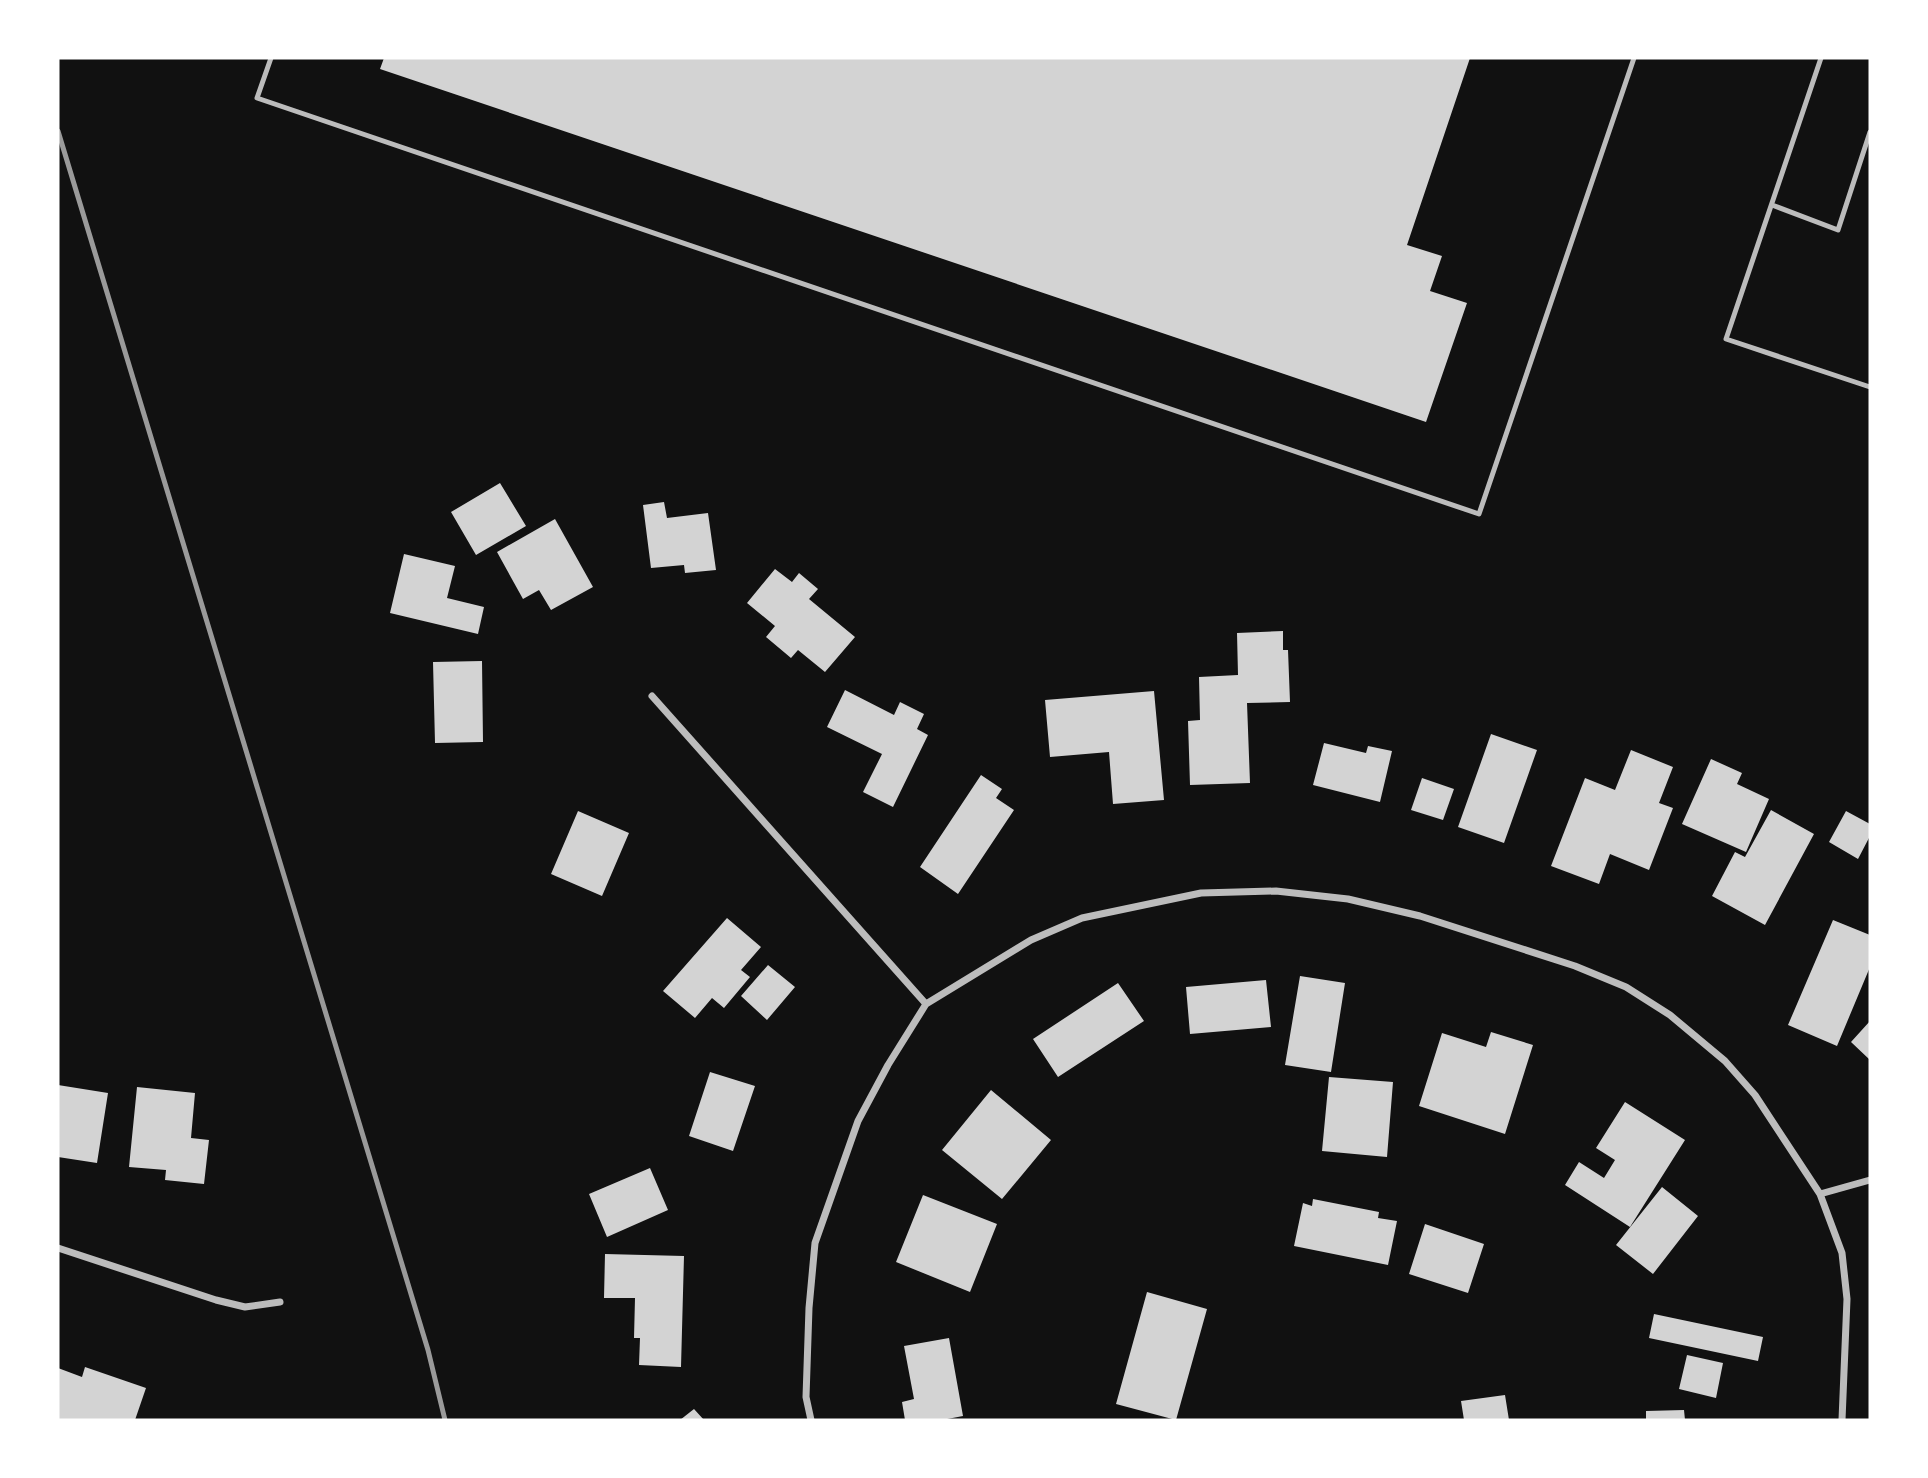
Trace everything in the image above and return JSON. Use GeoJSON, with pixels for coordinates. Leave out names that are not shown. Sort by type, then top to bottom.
{"type":"FeatureCollection","features":[{"type":"Feature","properties":{"kind":"street"},"geometry":{"type":"LineString","coordinates":[[652,696],[926,1004]]}},
{"type":"Feature","properties":{"kind":"street"},"geometry":{"type":"LineString","coordinates":[[811,1420],[806,1397],[808,1308],[815,1243],[858,1121],[926,1004],[1031,940],[1082,918],[1201,892],[1276,891],[1348,899],[1420,916],[1575,966],[1626,987],[1671,1015],[1725,1061],[1755,1095],[1820,1194],[1842,1253],[1847,1299],[1842,1420]]}},
{"type":"Feature","properties":{"kind":"street"},"geometry":{"type":"LineString","coordinates":[[1820,1194],[1870,1180]]}},
{"type":"Feature","properties":{"kind":"street"},"geometry":{"type":"LineString","coordinates":[[58,1248],[216,1300],[245,1307],[280,1302]]}},
{"type":"Feature","properties":{"kind":"lane"},"geometry":{"type":"LineString","coordinates":[[271,58],[257,98],[1479,514],[1634,58]]}},
{"type":"Feature","properties":{"kind":"lane"},"geometry":{"type":"LineString","coordinates":[[1821,58],[1726,340],[1870,387]]}},
{"type":"Feature","properties":{"kind":"lane"},"geometry":{"type":"LineString","coordinates":[[1772,205],[1838,230],[1870,132]]}},
{"type":"Feature","properties":{"kind":"building"},"geometry":{"type":"Polygon","coordinates":[[[384,58],[1470,58],[1407,245],[1442,256],[1430,291],[1467,303],[1426,422],[380,69],[384,58]]]}},
{"type":"Feature","properties":{"kind":"building"},"geometry":{"type":"Polygon","coordinates":[[[500,483],[526,526],[476,555],[451,512],[500,483]]]}},
{"type":"Feature","properties":{"kind":"building"},"geometry":{"type":"Polygon","coordinates":[[[664,502],[667,518],[708,513],[716,570],[685,573],[684,565],[651,568],[643,505],[664,502]]]}},
{"type":"Feature","properties":{"kind":"building"},"geometry":{"type":"Polygon","coordinates":[[[555,519],[593,587],[551,610],[539,590],[523,599],[497,552],[555,519]]]}},
{"type":"Feature","properties":{"kind":"building"},"geometry":{"type":"Polygon","coordinates":[[[404,554],[455,566],[447,598],[484,607],[478,634],[390,613],[404,554]]]}},
{"type":"Feature","properties":{"kind":"building"},"geometry":{"type":"Polygon","coordinates":[[[775,569],[792,582],[799,573],[818,589],[809,599],[855,637],[825,672],[798,650],[791,658],[766,637],[775,626],[747,603],[775,569]]]}},
{"type":"Feature","properties":{"kind":"building"},"geometry":{"type":"Polygon","coordinates":[[[1283,631],[1283,650],[1288,650],[1290,702],[1247,703],[1250,783],[1190,785],[1188,721],[1200,720],[1199,677],[1238,675],[1237,633],[1283,631]]]}},
{"type":"Feature","properties":{"kind":"building"},"geometry":{"type":"Polygon","coordinates":[[[482,661],[483,742],[435,743],[433,662],[482,661]]]}},
{"type":"Feature","properties":{"kind":"building"},"geometry":{"type":"Polygon","coordinates":[[[845,690],[894,715],[900,702],[924,714],[917,729],[928,735],[893,807],[863,792],[882,754],[827,727],[845,690]]]}},
{"type":"Feature","properties":{"kind":"building"},"geometry":{"type":"Polygon","coordinates":[[[1154,691],[1164,800],[1113,804],[1109,752],[1050,757],[1045,700],[1154,691]]]}},
{"type":"Feature","properties":{"kind":"building"},"geometry":{"type":"Polygon","coordinates":[[[1491,734],[1537,750],[1504,843],[1458,827],[1491,734]]]}},
{"type":"Feature","properties":{"kind":"building"},"geometry":{"type":"Polygon","coordinates":[[[1324,743],[1366,753],[1368,746],[1392,751],[1380,802],[1313,785],[1324,743]]]}},
{"type":"Feature","properties":{"kind":"building"},"geometry":{"type":"Polygon","coordinates":[[[1631,750],[1673,767],[1659,803],[1673,808],[1649,870],[1610,854],[1599,884],[1551,866],[1585,778],[1615,790],[1631,750]]]}},
{"type":"Feature","properties":{"kind":"building"},"geometry":{"type":"Polygon","coordinates":[[[1711,759],[1742,773],[1737,784],[1769,799],[1746,852],[1682,824],[1711,759]]]}},
{"type":"Feature","properties":{"kind":"building"},"geometry":{"type":"Polygon","coordinates":[[[981,775],[1002,789],[996,798],[1014,810],[958,894],[920,867],[981,775]]]}},
{"type":"Feature","properties":{"kind":"building"},"geometry":{"type":"Polygon","coordinates":[[[1422,778],[1454,789],[1443,820],[1411,810],[1422,778]]]}},
{"type":"Feature","properties":{"kind":"building"},"geometry":{"type":"Polygon","coordinates":[[[1771,810],[1814,834],[1765,925],[1712,896],[1735,852],[1745,857],[1771,810]]]}},
{"type":"Feature","properties":{"kind":"building"},"geometry":{"type":"Polygon","coordinates":[[[578,811],[629,833],[602,896],[551,874],[578,811]]]}},
{"type":"Feature","properties":{"kind":"building"},"geometry":{"type":"Polygon","coordinates":[[[1846,811],[1870,824],[1870,836],[1858,859],[1829,842],[1846,811]]]}},
{"type":"Feature","properties":{"kind":"building"},"geometry":{"type":"Polygon","coordinates":[[[727,918],[761,947],[741,970],[750,977],[724,1008],[712,998],[695,1018],[663,991],[727,918]]]}},
{"type":"Feature","properties":{"kind":"building"},"geometry":{"type":"Polygon","coordinates":[[[1833,920],[1870,935],[1870,967],[1837,1046],[1788,1025],[1833,920]]]}},
{"type":"Feature","properties":{"kind":"building"},"geometry":{"type":"Polygon","coordinates":[[[768,965],[795,987],[767,1020],[741,996],[768,965]]]}},
{"type":"Feature","properties":{"kind":"building"},"geometry":{"type":"Polygon","coordinates":[[[1300,976],[1345,983],[1331,1072],[1285,1065],[1300,976]]]}},
{"type":"Feature","properties":{"kind":"building"},"geometry":{"type":"Polygon","coordinates":[[[1266,980],[1271,1027],[1190,1034],[1186,987],[1266,980]]]}},
{"type":"Feature","properties":{"kind":"building"},"geometry":{"type":"Polygon","coordinates":[[[1118,983],[1144,1021],[1058,1077],[1033,1039],[1118,983]]]}},
{"type":"Feature","properties":{"kind":"building"},"geometry":{"type":"Polygon","coordinates":[[[1870,1021],[1870,1060],[1851,1042],[1870,1021]]]}},
{"type":"Feature","properties":{"kind":"building"},"geometry":{"type":"Polygon","coordinates":[[[1491,1032],[1533,1045],[1505,1134],[1419,1106],[1442,1033],[1486,1047],[1491,1032]]]}},
{"type":"Feature","properties":{"kind":"building"},"geometry":{"type":"Polygon","coordinates":[[[710,1072],[755,1086],[733,1151],[689,1136],[710,1072]]]}},
{"type":"Feature","properties":{"kind":"building"},"geometry":{"type":"Polygon","coordinates":[[[1329,1077],[1393,1082],[1387,1157],[1322,1151],[1329,1077]]]}},
{"type":"Feature","properties":{"kind":"building"},"geometry":{"type":"Polygon","coordinates":[[[58,1085],[108,1093],[97,1163],[58,1157],[58,1085]]]}},
{"type":"Feature","properties":{"kind":"building"},"geometry":{"type":"Polygon","coordinates":[[[137,1087],[195,1093],[191,1138],[209,1140],[204,1184],[165,1180],[166,1170],[129,1167],[137,1087]]]}},
{"type":"Feature","properties":{"kind":"building"},"geometry":{"type":"Polygon","coordinates":[[[991,1090],[1051,1140],[1002,1199],[942,1150],[991,1090]]]}},
{"type":"Feature","properties":{"kind":"building"},"geometry":{"type":"Polygon","coordinates":[[[1625,1102],[1685,1140],[1630,1227],[1565,1185],[1579,1162],[1604,1178],[1615,1160],[1596,1148],[1625,1102]]]}},
{"type":"Feature","properties":{"kind":"building"},"geometry":{"type":"Polygon","coordinates":[[[650,1168],[668,1210],[607,1237],[589,1194],[650,1168]]]}},
{"type":"Feature","properties":{"kind":"building"},"geometry":{"type":"Polygon","coordinates":[[[1662,1187],[1698,1216],[1653,1274],[1616,1245],[1662,1187]]]}},
{"type":"Feature","properties":{"kind":"building"},"geometry":{"type":"Polygon","coordinates":[[[923,1195],[997,1224],[970,1292],[896,1262],[923,1195]]]}},
{"type":"Feature","properties":{"kind":"building"},"geometry":{"type":"Polygon","coordinates":[[[1313,1199],[1379,1212],[1378,1218],[1397,1221],[1388,1265],[1294,1246],[1303,1203],[1312,1206],[1313,1199]]]}},
{"type":"Feature","properties":{"kind":"building"},"geometry":{"type":"Polygon","coordinates":[[[1425,1224],[1484,1244],[1468,1293],[1409,1274],[1425,1224]]]}},
{"type":"Feature","properties":{"kind":"building"},"geometry":{"type":"Polygon","coordinates":[[[605,1254],[684,1256],[681,1367],[639,1365],[640,1338],[634,1338],[635,1298],[604,1298],[605,1254]]]}},
{"type":"Feature","properties":{"kind":"building"},"geometry":{"type":"Polygon","coordinates":[[[1147,1292],[1207,1309],[1176,1420],[1116,1404],[1147,1292]]]}},
{"type":"Feature","properties":{"kind":"building"},"geometry":{"type":"Polygon","coordinates":[[[1654,1314],[1763,1337],[1758,1361],[1649,1338],[1654,1314]]]}},
{"type":"Feature","properties":{"kind":"building"},"geometry":{"type":"Polygon","coordinates":[[[949,1338],[963,1416],[942,1420],[905,1420],[902,1402],[914,1399],[904,1346],[949,1338]]]}},
{"type":"Feature","properties":{"kind":"building"},"geometry":{"type":"Polygon","coordinates":[[[1687,1355],[1723,1363],[1716,1398],[1679,1389],[1687,1355]]]}},
{"type":"Feature","properties":{"kind":"building"},"geometry":{"type":"Polygon","coordinates":[[[85,1367],[146,1388],[135,1420],[58,1420],[58,1368],[82,1377],[85,1367]]]}},
{"type":"Feature","properties":{"kind":"building"},"geometry":{"type":"Polygon","coordinates":[[[1505,1395],[1509,1420],[1464,1420],[1461,1401],[1505,1395]]]}},
{"type":"Feature","properties":{"kind":"building"},"geometry":{"type":"Polygon","coordinates":[[[694,1409],[704,1420],[680,1420],[694,1409]]]}},
{"type":"Feature","properties":{"kind":"building"},"geometry":{"type":"Polygon","coordinates":[[[1684,1410],[1685,1420],[1646,1420],[1646,1411],[1684,1410]]]}},
{"type":"Feature","properties":{"kind":"railway"},"geometry":{"type":"LineString","coordinates":[[58,131],[428,1350],[445,1420]]}}]}
